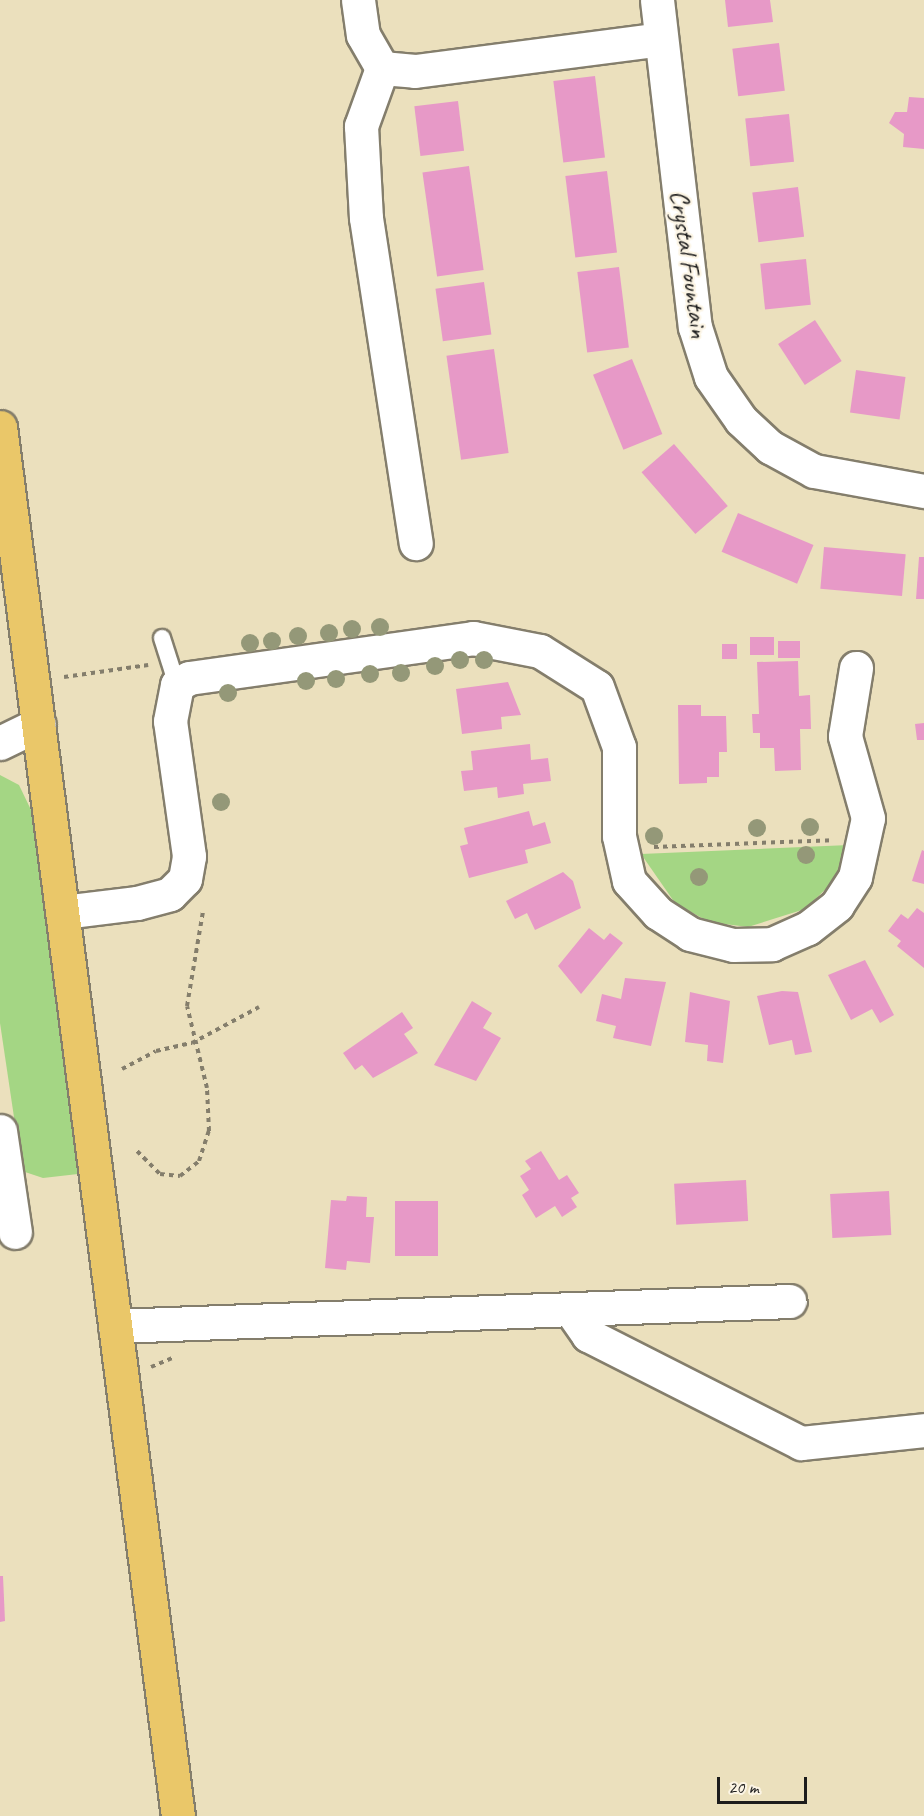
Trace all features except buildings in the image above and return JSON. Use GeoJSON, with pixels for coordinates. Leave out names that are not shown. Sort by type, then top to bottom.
{"type":"FeatureCollection","features":[{"type":"Feature","properties":{"kind":"main road"},"geometry":{"type":"LineString","coordinates":[[0,427],[178,1816]]}},
{"type":"Feature","properties":{"kind":"street"},"geometry":{"type":"LineString","coordinates":[[358,0],[363,35],[382,68],[362,126],[366,218],[416,543]]}},
{"type":"Feature","properties":{"kind":"street","name":"Crystal Fountain"},"geometry":{"type":"LineString","coordinates":[[657,0],[694,327],[711,377],[748,427],[770,447],[814,471],[924,491]]}},
{"type":"Feature","properties":{"kind":"street"},"geometry":{"type":"LineString","coordinates":[[382,68],[415,71],[661,39]]}},
{"type":"Feature","properties":{"kind":"street"},"geometry":{"type":"LineString","coordinates":[[63,912],[170,894],[185,879],[189,855],[170,721],[174,673],[189,678],[473,638],[540,651],[597,687],[619,747],[621,848],[629,881],[658,913],[690,934],[733,945],[772,944],[808,928],[837,905],[855,877],[868,818],[845,736],[856,668]]}},
{"type":"Feature","properties":{"kind":"street"},"geometry":{"type":"LineString","coordinates":[[0,743],[39,724]]}},
{"type":"Feature","properties":{"kind":"street"},"geometry":{"type":"LineString","coordinates":[[0,1131],[15,1232]]}},
{"type":"Feature","properties":{"kind":"street"},"geometry":{"type":"LineString","coordinates":[[115,1326],[790,1301]]}},
{"type":"Feature","properties":{"kind":"street"},"geometry":{"type":"LineString","coordinates":[[570,1309],[588,1335],[801,1443],[924,1430]]}},
{"type":"Feature","properties":{"kind":"lane"},"geometry":{"type":"LineString","coordinates":[[162,638],[174,673]]}},
{"type":"Feature","properties":{"kind":"path"},"geometry":{"type":"LineString","coordinates":[[60,677],[174,673]]}},
{"type":"Feature","properties":{"kind":"path"},"geometry":{"type":"LineString","coordinates":[[621,848],[865,838]]}},
{"type":"Feature","properties":{"kind":"path"},"geometry":{"type":"LineString","coordinates":[[137,1151],[160,1174],[180,1176],[199,1161],[209,1131],[207,1088],[193,1041],[189,974],[203,911]]}},
{"type":"Feature","properties":{"kind":"path"},"geometry":{"type":"LineString","coordinates":[[123,1069],[193,1041],[259,1007]]}},
{"type":"Feature","properties":{"kind":"green space"},"geometry":{"type":"Polygon","coordinates":[[[0,775],[19,785],[32,812],[78,1174],[43,1178],[22,1171],[0,1023],[0,775]]]}},
{"type":"Feature","properties":{"kind":"green space"},"geometry":{"type":"Polygon","coordinates":[[[849,845],[833,882],[805,909],[748,927],[709,922],[675,903],[641,854],[849,845]]]}}]}
